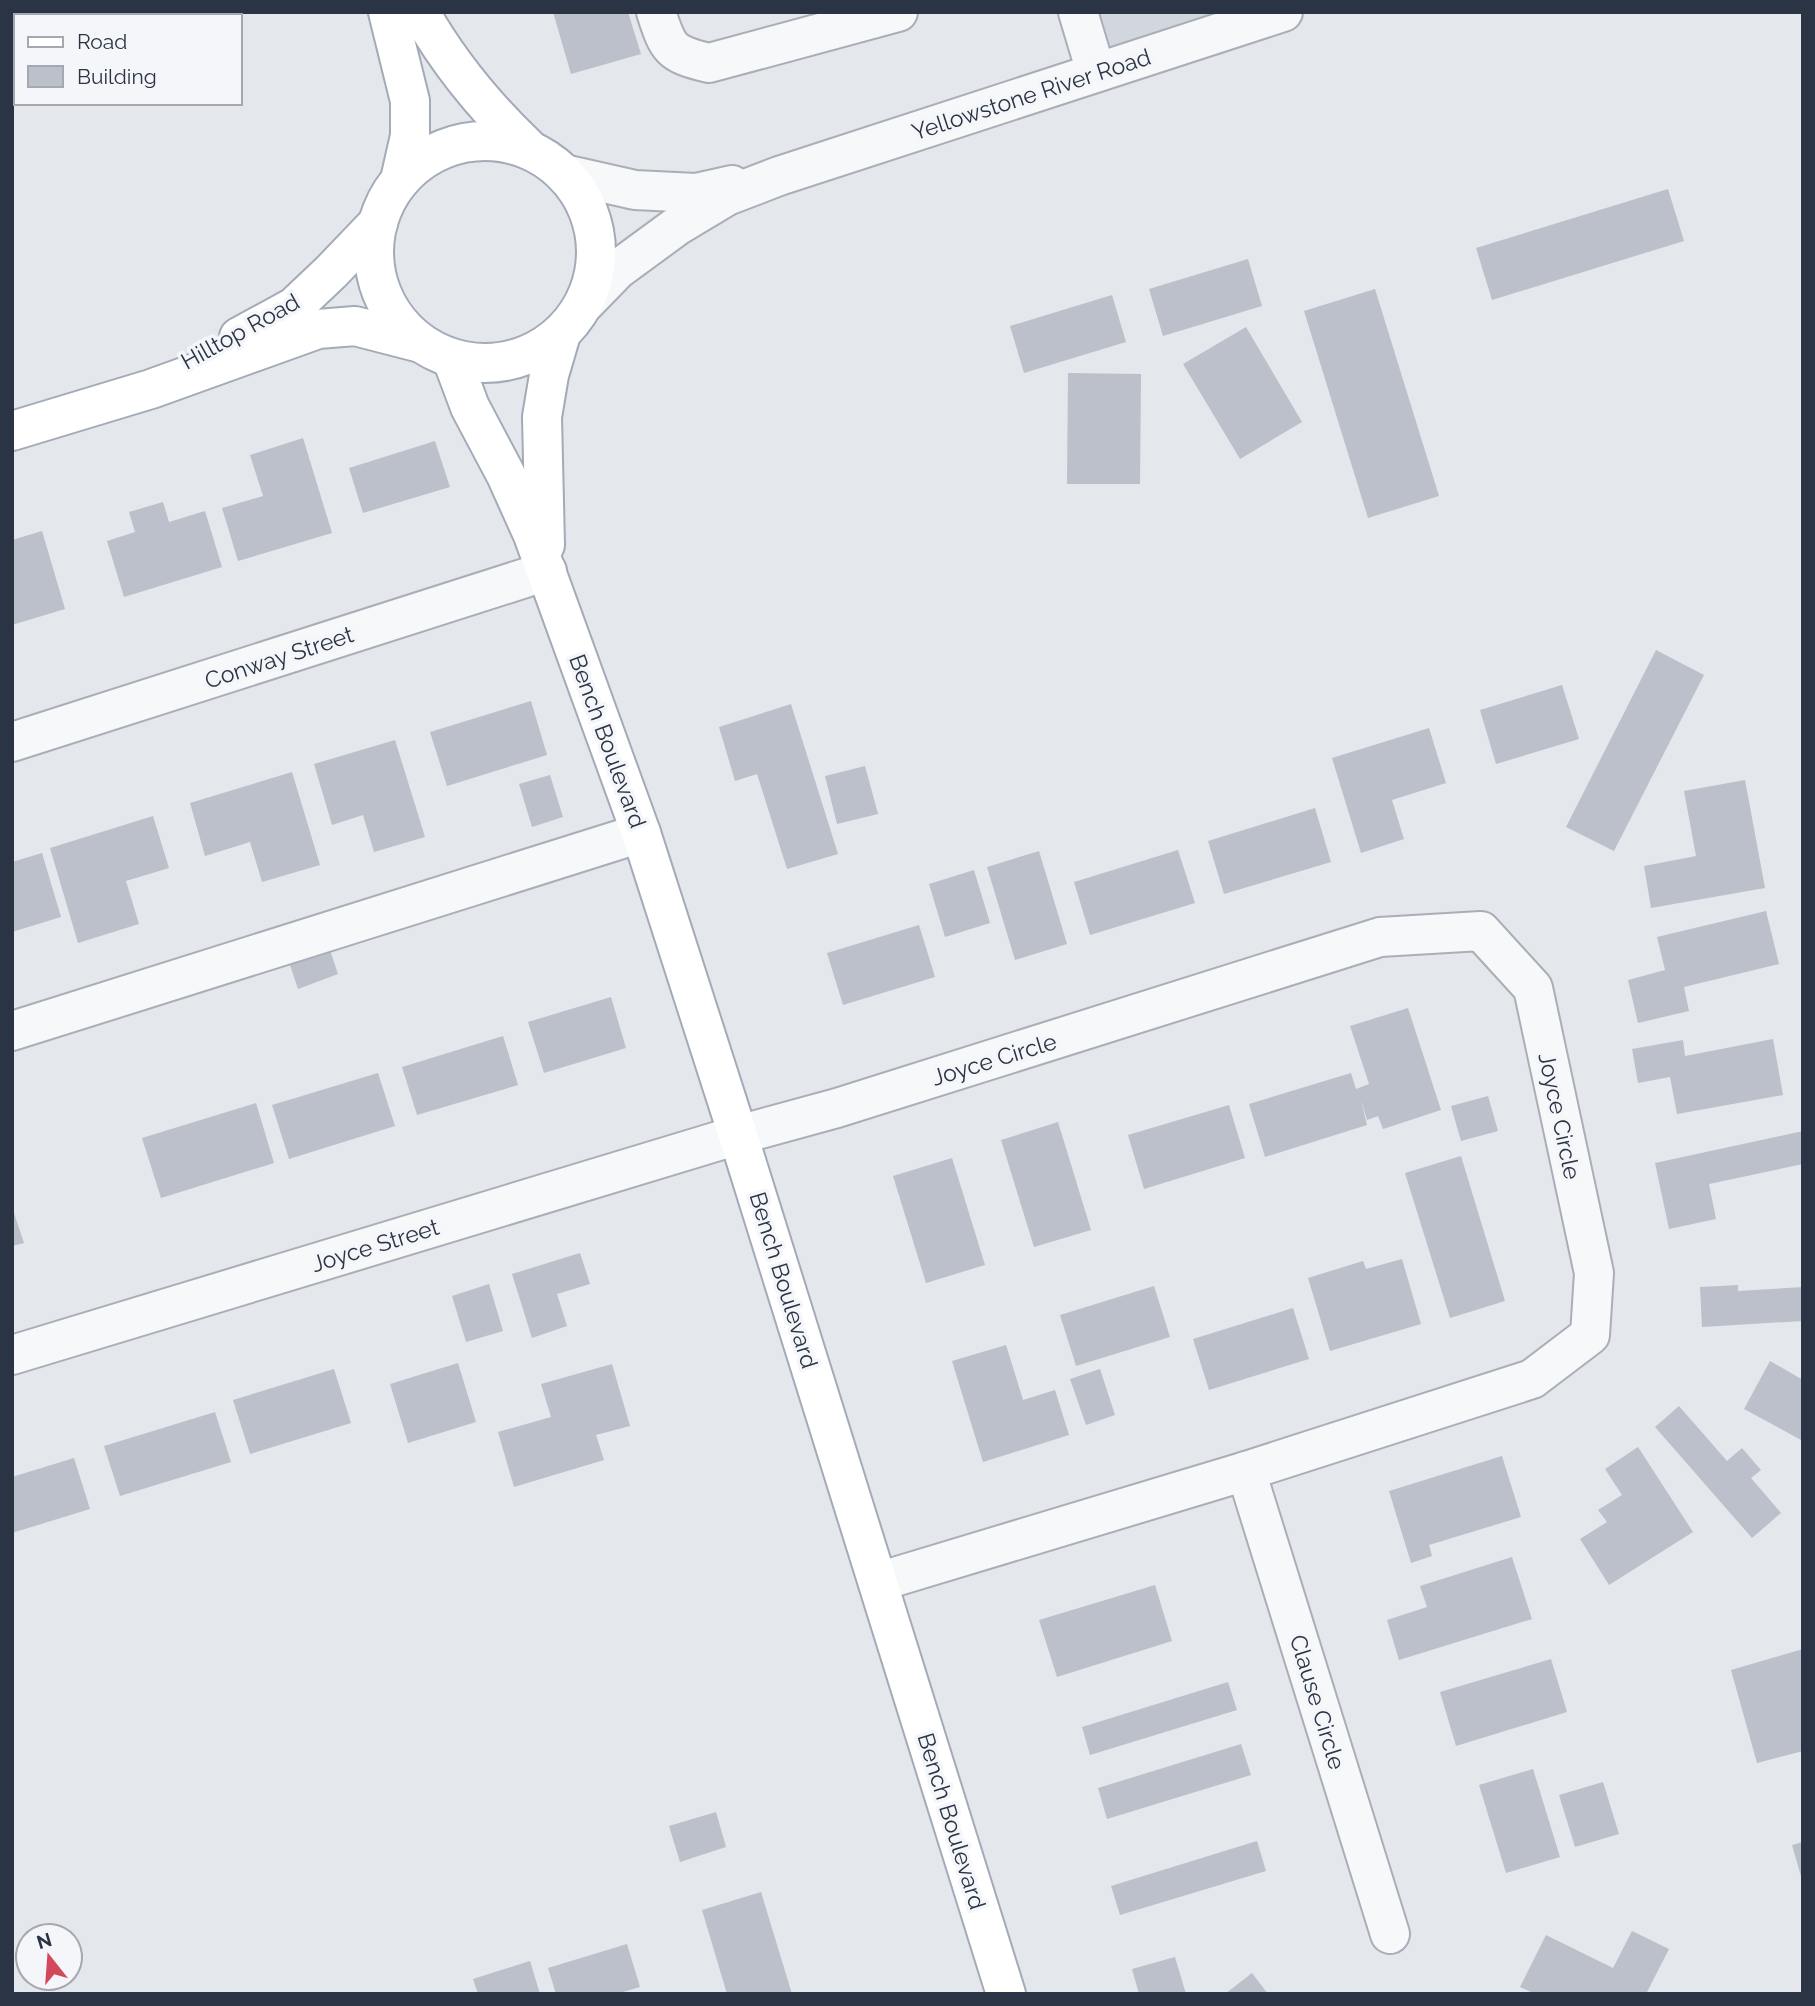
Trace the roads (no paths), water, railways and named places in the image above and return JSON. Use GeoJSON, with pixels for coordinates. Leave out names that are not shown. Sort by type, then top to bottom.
{"type":"FeatureCollection","features":[{"type":"Feature","properties":{"kind":"main road"},"geometry":{"type":"LineString","coordinates":[[388,12],[410,100],[410,136],[400,180],[378,223],[374,239],[376,278],[391,313],[417,342],[452,359],[490,364],[528,355],[561,334],[584,303],[595,271],[596,236],[585,202],[564,174],[528,148],[495,116],[432,35],[420,12]]}},
{"type":"Feature","properties":{"kind":"main road"},"geometry":{"type":"LineString","coordinates":[[400,180],[434,153],[468,142],[503,142],[528,148]]}},
{"type":"Feature","properties":{"kind":"main road","name":"Hilltop Road"},"geometry":{"type":"LineString","coordinates":[[81,410],[223,345],[294,307],[378,223]]}},
{"type":"Feature","properties":{"kind":"main road","name":"Hilltop Road"},"geometry":{"type":"LineString","coordinates":[[12,431],[151,389],[318,329],[355,326],[417,342]]}},
{"type":"Feature","properties":{"kind":"main road","name":"Bench Boulevard"},"geometry":{"type":"LineString","coordinates":[[547,571],[542,417],[549,375],[561,334]]}},
{"type":"Feature","properties":{"kind":"main road","name":"Bench Boulevard"},"geometry":{"type":"LineString","coordinates":[[452,359],[470,407],[533,534],[641,833],[1006,1994]]}},
{"type":"Feature","properties":{"kind":"street"},"geometry":{"type":"LineString","coordinates":[[656,12],[665,40],[683,57],[709,63],[898,12]]}},
{"type":"Feature","properties":{"kind":"street"},"geometry":{"type":"LineString","coordinates":[[1078,12],[1096,72]]}},
{"type":"Feature","properties":{"kind":"street","name":"Yellowstone River Road"},"geometry":{"type":"LineString","coordinates":[[584,303],[617,270],[677,226],[727,196],[779,176],[1283,12]]}},
{"type":"Feature","properties":{"kind":"street","name":"Yellowstone River Road"},"geometry":{"type":"LineString","coordinates":[[564,174],[635,190],[696,193],[779,176]]}},
{"type":"Feature","properties":{"kind":"street","name":"Conway Street"},"geometry":{"type":"LineString","coordinates":[[12,742],[547,571]]}},
{"type":"Feature","properties":{"kind":"street"},"geometry":{"type":"LineString","coordinates":[[12,1031],[641,833]]}},
{"type":"Feature","properties":{"kind":"street","name":"Joyce Circle"},"geometry":{"type":"LineString","coordinates":[[738,1135],[837,1108],[1380,937],[1482,930],[1533,988],[1594,1273],[1590,1335],[1532,1380],[1246,1471],[878,1582]]}},
{"type":"Feature","properties":{"kind":"street","name":"Joyce Street"},"geometry":{"type":"LineString","coordinates":[[12,1354],[738,1135]]}},
{"type":"Feature","properties":{"kind":"street","name":"Clause Circle"},"geometry":{"type":"LineString","coordinates":[[1246,1471],[1390,1934]]}}]}
